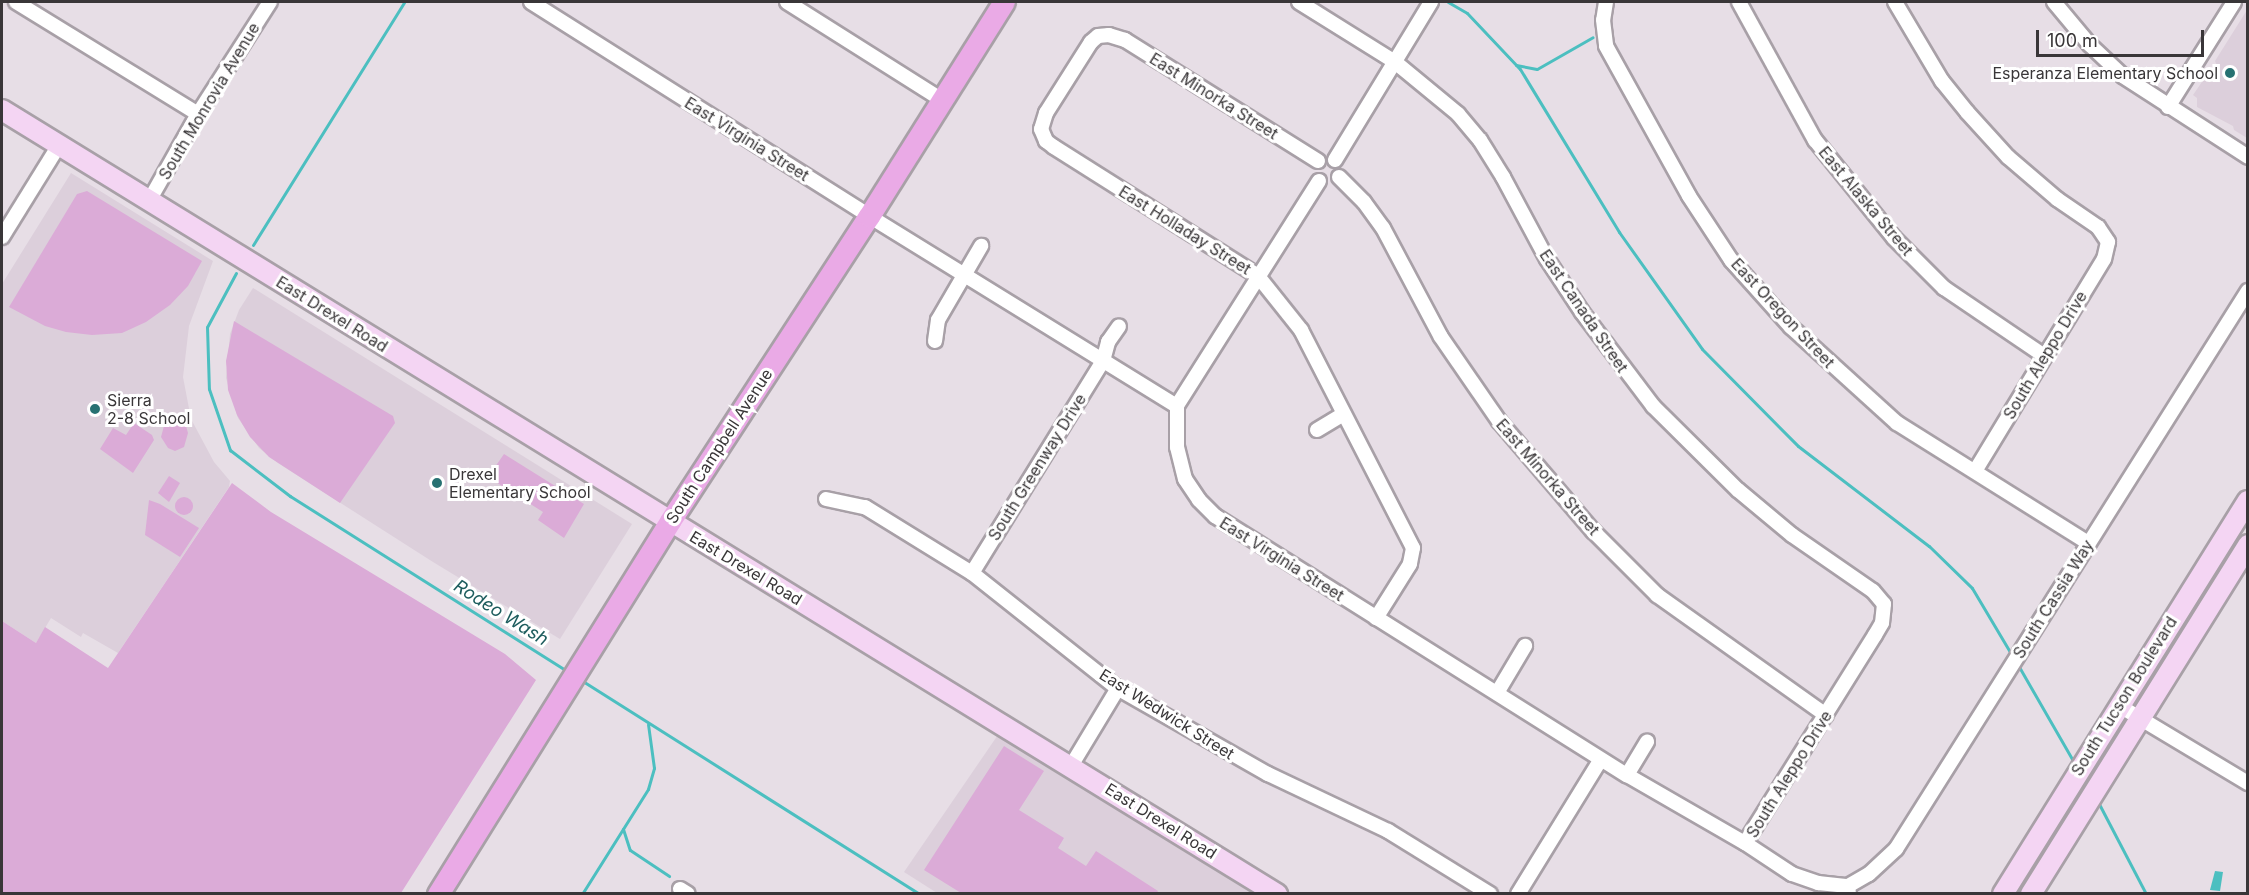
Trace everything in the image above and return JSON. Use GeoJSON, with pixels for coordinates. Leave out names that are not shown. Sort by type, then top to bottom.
{"type":"FeatureCollection","features":[{"type":"Feature","properties":{"kind":"main road","name":"South Campbell Avenue"},"geometry":{"type":"LineString","coordinates":[[438,894],[670,521],[869,216],[1004,2]]}},
{"type":"Feature","properties":{"kind":"street"},"geometry":{"type":"LineString","coordinates":[[16,2],[198,114]]}},
{"type":"Feature","properties":{"kind":"street","name":"South Monrovia Avenue"},"geometry":{"type":"LineString","coordinates":[[149,201],[198,114],[270,2]]}},
{"type":"Feature","properties":{"kind":"street","name":"East Virginia Street"},"geometry":{"type":"LineString","coordinates":[[531,2],[869,216],[1177,406],[1177,447],[1185,478],[1199,500],[1215,516],[1601,759],[1745,843],[1792,874],[1848,890]]}},
{"type":"Feature","properties":{"kind":"street"},"geometry":{"type":"LineString","coordinates":[[787,2],[942,100]]}},
{"type":"Feature","properties":{"kind":"street","name":"East Canada Street"},"geometry":{"type":"LineString","coordinates":[[1299,2],[1395,62],[1434,91],[1458,114],[1480,141],[1546,259],[1581,312],[1653,406],[1738,490],[1801,542],[1873,591],[1888,609]]}},
{"type":"Feature","properties":{"kind":"street"},"geometry":{"type":"LineString","coordinates":[[1335,160],[1431,2]]}},
{"type":"Feature","properties":{"kind":"street","name":"East Oregon Street"},"geometry":{"type":"LineString","coordinates":[[1606,2],[1603,20],[1606,46],[1689,196],[1731,260],[1791,327],[1842,376],[1897,423],[2088,543]]}},
{"type":"Feature","properties":{"kind":"street","name":"East Alaska Street"},"geometry":{"type":"LineString","coordinates":[[1739,2],[1815,140],[1894,238],[1944,288],[2043,356]]}},
{"type":"Feature","properties":{"kind":"street","name":"South Aleppo Drive"},"geometry":{"type":"LineString","coordinates":[[1895,2],[1942,81],[1967,112],[2038,183],[2098,227],[2109,238],[2104,259],[1975,471]]}},
{"type":"Feature","properties":{"kind":"street"},"geometry":{"type":"LineString","coordinates":[[2054,2],[2090,45],[2115,68],[2168,107],[2247,157]]}},
{"type":"Feature","properties":{"kind":"street"},"geometry":{"type":"LineString","coordinates":[[2168,107],[2234,2]]}},
{"type":"Feature","properties":{"kind":"street","name":"East Minorka Street"},"geometry":{"type":"LineString","coordinates":[[1041,129],[1046,113],[1091,42],[1098,36],[1109,35],[1125,40],[1318,161]]}},
{"type":"Feature","properties":{"kind":"street","name":"East Drexel Road"},"geometry":{"type":"LineString","coordinates":[[2,110],[1277,894]]}},
{"type":"Feature","properties":{"kind":"street","name":"East Holladay Street"},"geometry":{"type":"LineString","coordinates":[[1041,129],[1046,141],[1054,147],[1258,276],[1301,330],[1416,548],[1410,564],[1376,618]]}},
{"type":"Feature","properties":{"kind":"street"},"geometry":{"type":"LineString","coordinates":[[2,237],[59,145]]}},
{"type":"Feature","properties":{"kind":"street"},"geometry":{"type":"LineString","coordinates":[[1324,158],[1335,160],[1340,168],[1339,177],[1328,184],[1318,181],[1314,171],[1318,161],[1324,158]]}},
{"type":"Feature","properties":{"kind":"street","name":"East Minorka Street"},"geometry":{"type":"LineString","coordinates":[[1339,177],[1364,202],[1383,228],[1441,337],[1500,421],[1593,531],[1657,595],[1826,715]]}},
{"type":"Feature","properties":{"kind":"street"},"geometry":{"type":"LineString","coordinates":[[1177,406],[1318,181]]}},
{"type":"Feature","properties":{"kind":"street"},"geometry":{"type":"LineString","coordinates":[[935,341],[938,320],[981,246]]}},
{"type":"Feature","properties":{"kind":"street","name":"South Cassia Way"},"geometry":{"type":"LineString","coordinates":[[1848,890],[1896,849],[2247,291]]}},
{"type":"Feature","properties":{"kind":"street"},"geometry":{"type":"LineString","coordinates":[[1103,360],[1108,342],[1119,326]]}},
{"type":"Feature","properties":{"kind":"street","name":"South Greenway Drive"},"geometry":{"type":"LineString","coordinates":[[972,573],[1103,360]]}},
{"type":"Feature","properties":{"kind":"street"},"geometry":{"type":"LineString","coordinates":[[1317,430],[1344,414]]}},
{"type":"Feature","properties":{"kind":"street","name":"East Wedwick Street"},"geometry":{"type":"LineString","coordinates":[[826,499],[865,507],[972,573],[1118,688],[1268,774],[1388,831],[1490,894]]}},
{"type":"Feature","properties":{"kind":"street","name":"South Tucson Boulevard"},"geometry":{"type":"LineString","coordinates":[[2003,894],[2118,705],[2247,501]]}},
{"type":"Feature","properties":{"kind":"street","name":"South Tucson Boulevard"},"geometry":{"type":"LineString","coordinates":[[2031,894],[2247,545]]}},
{"type":"Feature","properties":{"kind":"street","name":"South Aleppo Drive"},"geometry":{"type":"LineString","coordinates":[[1745,843],[1875,635],[1888,609]]}},
{"type":"Feature","properties":{"kind":"street"},"geometry":{"type":"LineString","coordinates":[[1497,693],[1525,646]]}},
{"type":"Feature","properties":{"kind":"street"},"geometry":{"type":"LineString","coordinates":[[1071,766],[1118,688]]}},
{"type":"Feature","properties":{"kind":"street"},"geometry":{"type":"LineString","coordinates":[[2118,705],[2247,783]]}},
{"type":"Feature","properties":{"kind":"street"},"geometry":{"type":"LineString","coordinates":[[1627,775],[1647,742]]}},
{"type":"Feature","properties":{"kind":"street"},"geometry":{"type":"LineString","coordinates":[[1518,894],[1601,759]]}},
{"type":"Feature","properties":{"kind":"shaded area","name":"Esperanza Elementary School"},"geometry":{"type":"Polygon","coordinates":[[[2247,10],[2247,138],[2234,130],[2233,126],[2197,107],[2197,98],[2193,95],[2206,76],[2210,76],[2217,66],[2215,61],[2247,10]]]}},
{"type":"Feature","properties":{"kind":"shaded area","name":"Sierra 2-8 School"},"geometry":{"type":"Polygon","coordinates":[[[71,173],[213,261],[189,326],[183,377],[191,419],[214,462],[230,481],[229,487],[118,653],[83,633],[81,637],[51,618],[36,643],[2,621],[2,284],[71,173]]]}},
{"type":"Feature","properties":{"kind":"shaded area"},"geometry":{"type":"Polygon","coordinates":[[[87,191],[202,261],[188,286],[170,305],[146,322],[122,333],[92,335],[66,332],[45,326],[9,307],[77,194],[87,191]]]}},
{"type":"Feature","properties":{"kind":"shaded area","name":"Drexel Elementary School"},"geometry":{"type":"Polygon","coordinates":[[[253,288],[632,524],[560,639],[433,562],[278,463],[259,448],[238,418],[226,378],[230,334],[239,310],[253,288]]]}},
{"type":"Feature","properties":{"kind":"shaded area"},"geometry":{"type":"Polygon","coordinates":[[[234,321],[393,416],[395,423],[340,503],[269,457],[250,437],[237,415],[228,390],[226,361],[234,321]]]}},
{"type":"Feature","properties":{"kind":"shaded area"},"geometry":{"type":"Polygon","coordinates":[[[174,417],[184,419],[188,433],[184,447],[175,451],[168,448],[161,437],[164,426],[174,417]]]}},
{"type":"Feature","properties":{"kind":"shaded area"},"geometry":{"type":"Polygon","coordinates":[[[134,423],[152,435],[154,440],[133,473],[100,449],[113,428],[126,435],[134,423]]]}},
{"type":"Feature","properties":{"kind":"shaded area"},"geometry":{"type":"Polygon","coordinates":[[[504,454],[584,504],[564,538],[538,520],[543,512],[488,477],[504,454]]]}},
{"type":"Feature","properties":{"kind":"shaded area"},"geometry":{"type":"Polygon","coordinates":[[[169,476],[180,483],[169,502],[158,493],[169,476]]]}},
{"type":"Feature","properties":{"kind":"shaded area"},"geometry":{"type":"Polygon","coordinates":[[[232,483],[271,512],[505,654],[536,680],[401,893],[2,893],[2,621],[36,643],[45,627],[108,668],[232,483]]]}},
{"type":"Feature","properties":{"kind":"shaded area"},"geometry":{"type":"Polygon","coordinates":[[[184,497],[190,500],[193,506],[190,512],[184,515],[178,512],[175,506],[178,500],[184,497]]]}},
{"type":"Feature","properties":{"kind":"shaded area"},"geometry":{"type":"Polygon","coordinates":[[[149,500],[160,504],[199,528],[180,557],[145,535],[149,500]]]}},
{"type":"Feature","properties":{"kind":"shaded area"},"geometry":{"type":"Polygon","coordinates":[[[1002,729],[1266,893],[937,893],[904,872],[1002,729]]]}},
{"type":"Feature","properties":{"kind":"shaded area"},"geometry":{"type":"Polygon","coordinates":[[[1004,746],[1044,771],[1019,810],[1064,838],[1058,848],[1086,866],[1096,851],[1158,891],[1157,893],[961,893],[924,870],[1004,746]]]}},
{"type":"Feature","properties":{"kind":"water"},"geometry":{"type":"Polygon","coordinates":[[[2215,871],[2223,872],[2220,891],[2210,890],[2215,871]]]}},
{"type":"Feature","properties":{"kind":"waterway"},"geometry":{"type":"LineString","coordinates":[[253,245],[404,2]]}},
{"type":"Feature","properties":{"kind":"waterway"},"geometry":{"type":"LineString","coordinates":[[1448,2],[1467,13],[1520,69],[1619,232],[1702,349],[1798,446],[1929,546],[1972,588],[2013,657]]}},
{"type":"Feature","properties":{"kind":"waterway"},"geometry":{"type":"LineString","coordinates":[[1516,65],[1537,69],[1593,37]]}},
{"type":"Feature","properties":{"kind":"waterway","name":"Rodeo Wash"},"geometry":{"type":"LineString","coordinates":[[236,273],[207,327],[209,389],[230,450],[290,496],[568,672]]}},
{"type":"Feature","properties":{"kind":"waterway"},"geometry":{"type":"LineString","coordinates":[[2018,665],[2076,766]]}},
{"type":"Feature","properties":{"kind":"waterway","name":"Rodeo Wash"},"geometry":{"type":"LineString","coordinates":[[581,680],[920,894]]}},
{"type":"Feature","properties":{"kind":"waterway"},"geometry":{"type":"LineString","coordinates":[[582,894],[648,789],[654,768],[648,724]]}},
{"type":"Feature","properties":{"kind":"waterway"},"geometry":{"type":"LineString","coordinates":[[2098,802],[2146,894]]}},
{"type":"Feature","properties":{"kind":"waterway"},"geometry":{"type":"LineString","coordinates":[[623,829],[630,850],[669,876]]}},
{"type":"Feature","properties":{"kind":"place","name":"Esperanza Elementary School"},"geometry":{"type":"Point","coordinates":[2230,73]}},
{"type":"Feature","properties":{"kind":"place","name":"Sierra 2-8 School"},"geometry":{"type":"Point","coordinates":[95,409]}},
{"type":"Feature","properties":{"kind":"place","name":"Drexel Elementary School"},"geometry":{"type":"Point","coordinates":[437,483]}}]}
